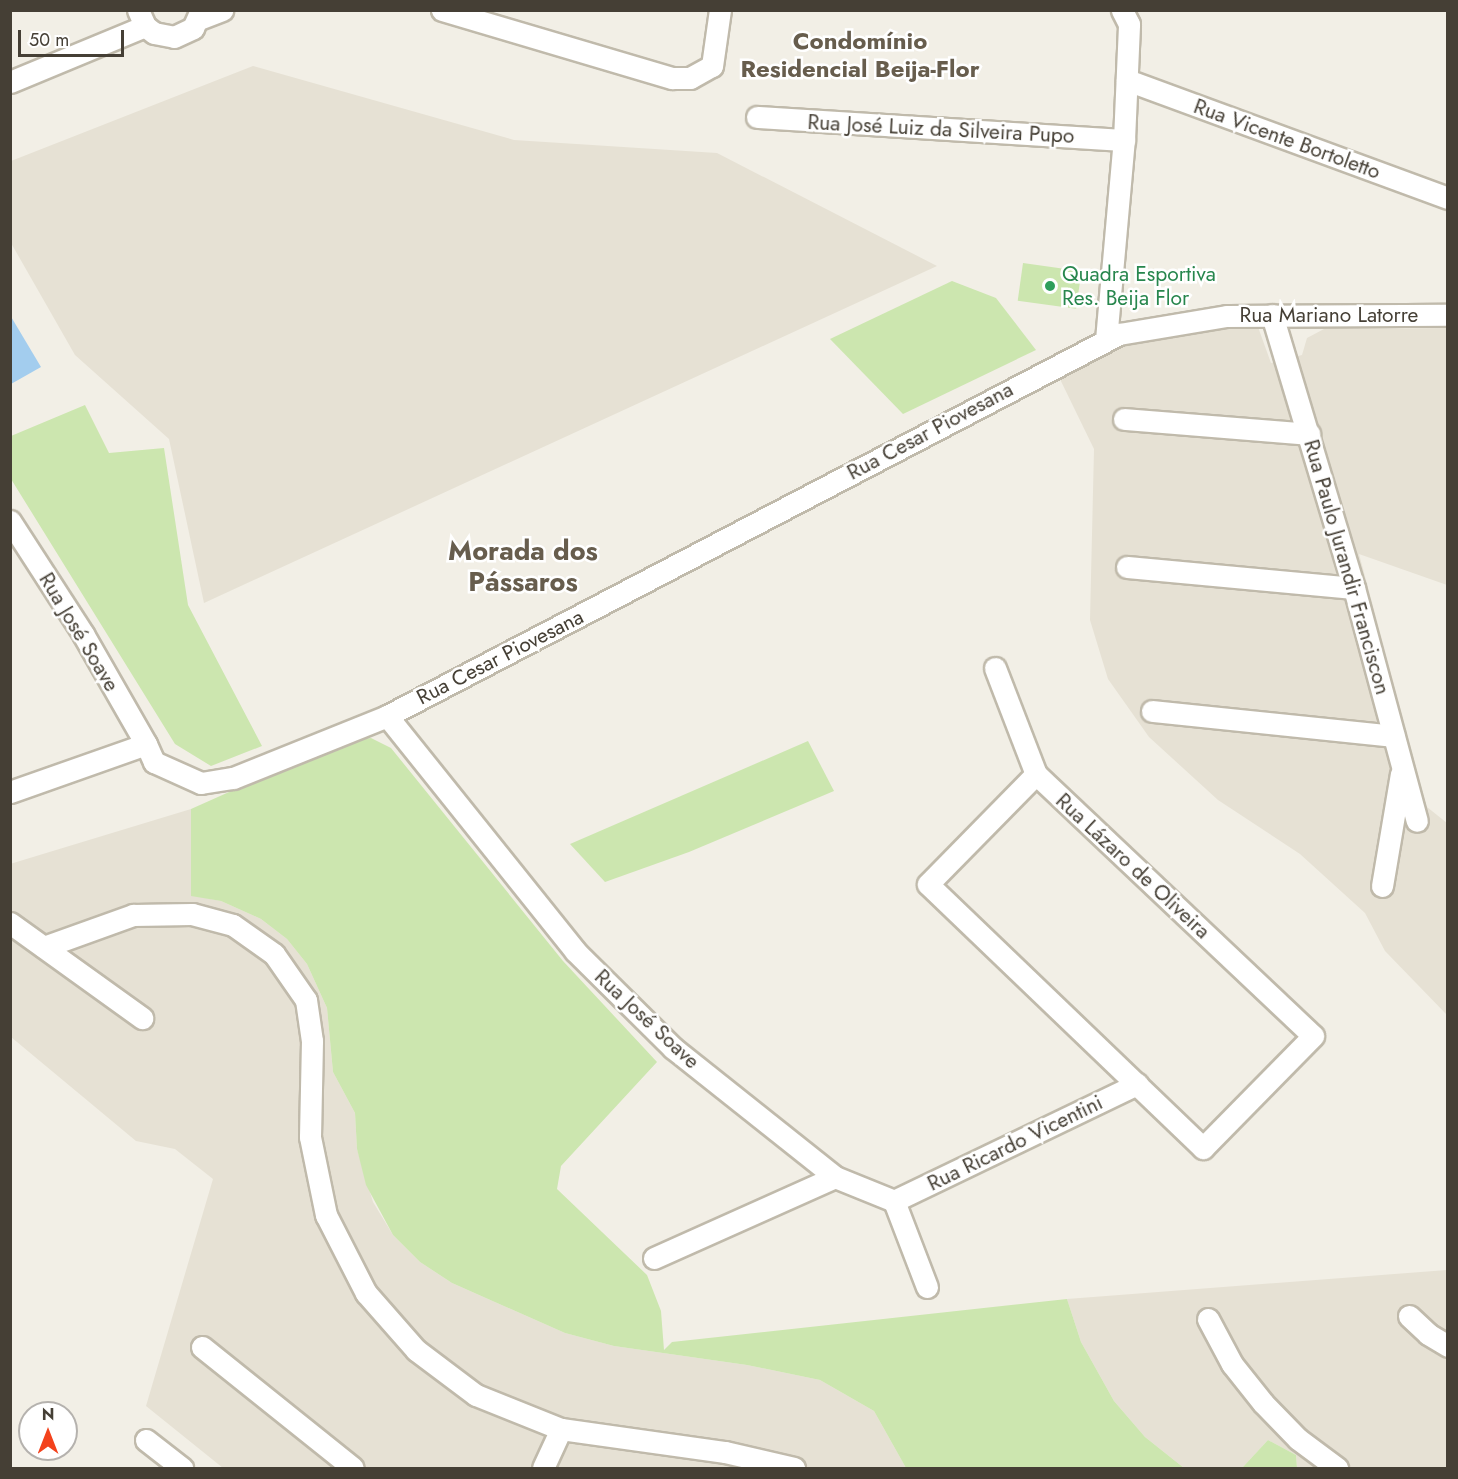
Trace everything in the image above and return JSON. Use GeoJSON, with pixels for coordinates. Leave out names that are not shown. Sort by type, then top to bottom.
{"type":"FeatureCollection","features":[{"type":"Feature","properties":{"kind":"street"},"geometry":{"type":"LineString","coordinates":[[10,82],[142,18],[164,37],[174,37],[193,28],[200,15],[222,10]]}},
{"type":"Feature","properties":{"kind":"street"},"geometry":{"type":"LineString","coordinates":[[442,10],[672,78],[690,78],[712,66],[720,10]]}},
{"type":"Feature","properties":{"kind":"street"},"geometry":{"type":"LineString","coordinates":[[1106,340],[1124,140],[1127,80],[1125,13]]}},
{"type":"Feature","properties":{"kind":"street","name":"Rua Vicente Bortoletto"},"geometry":{"type":"LineString","coordinates":[[1127,80],[1448,198]]}},
{"type":"Feature","properties":{"kind":"street","name":"Rua José Luiz da Silveira Pupo"},"geometry":{"type":"LineString","coordinates":[[757,117],[1124,140]]}},
{"type":"Feature","properties":{"kind":"street","name":"Rua Mariano Latorre"},"geometry":{"type":"LineString","coordinates":[[1106,340],[1169,324],[1272,315],[1448,315]]}},
{"type":"Feature","properties":{"kind":"street","name":"Rua Paulo Jurandir Franciscon"},"geometry":{"type":"LineString","coordinates":[[1272,315],[1354,588],[1417,821]]}},
{"type":"Feature","properties":{"kind":"street","name":"Rua Cesar Piovesana"},"geometry":{"type":"LineString","coordinates":[[146,744],[154,762],[201,783],[233,778],[387,716],[1106,340]]}},
{"type":"Feature","properties":{"kind":"street"},"geometry":{"type":"LineString","coordinates":[[1124,419],[1309,434]]}},
{"type":"Feature","properties":{"kind":"street","name":"Rua José Soave"},"geometry":{"type":"LineString","coordinates":[[10,521],[83,634],[146,744]]}},
{"type":"Feature","properties":{"kind":"street"},"geometry":{"type":"LineString","coordinates":[[1127,567],[1354,588]]}},
{"type":"Feature","properties":{"kind":"street","name":"Rua Lázaro de Oliveira"},"geometry":{"type":"LineString","coordinates":[[995,668],[1036,774],[1313,1036],[1203,1148],[1137,1084]]}},
{"type":"Feature","properties":{"kind":"street"},"geometry":{"type":"LineString","coordinates":[[1152,711],[1394,736]]}},
{"type":"Feature","properties":{"kind":"street","name":"Rua José Soave"},"geometry":{"type":"LineString","coordinates":[[387,716],[575,951],[673,1048],[835,1177],[894,1201]]}},
{"type":"Feature","properties":{"kind":"street"},"geometry":{"type":"LineString","coordinates":[[10,792],[146,744]]}},
{"type":"Feature","properties":{"kind":"street"},"geometry":{"type":"LineString","coordinates":[[1382,886],[1402,768]]}},
{"type":"Feature","properties":{"kind":"street"},"geometry":{"type":"LineString","coordinates":[[1036,774],[928,884],[1137,1084]]}},
{"type":"Feature","properties":{"kind":"street"},"geometry":{"type":"LineString","coordinates":[[44,947],[133,915],[192,914],[233,925],[274,954],[306,1000],[312,1041],[310,1137],[326,1215],[366,1293],[416,1350],[476,1395],[561,1429],[725,1452],[794,1468]]}},
{"type":"Feature","properties":{"kind":"street"},"geometry":{"type":"LineString","coordinates":[[10,923],[142,1018]]}},
{"type":"Feature","properties":{"kind":"street","name":"Rua Ricardo Vicentini"},"geometry":{"type":"LineString","coordinates":[[894,1201],[1137,1084]]}},
{"type":"Feature","properties":{"kind":"street"},"geometry":{"type":"LineString","coordinates":[[654,1258],[835,1177]]}},
{"type":"Feature","properties":{"kind":"street"},"geometry":{"type":"LineString","coordinates":[[894,1201],[927,1287]]}},
{"type":"Feature","properties":{"kind":"street"},"geometry":{"type":"LineString","coordinates":[[1409,1316],[1428,1335],[1448,1346]]}},
{"type":"Feature","properties":{"kind":"street"},"geometry":{"type":"LineString","coordinates":[[1208,1319],[1232,1364],[1263,1403],[1298,1439],[1337,1468]]}},
{"type":"Feature","properties":{"kind":"street"},"geometry":{"type":"LineString","coordinates":[[202,1347],[353,1468]]}},
{"type":"Feature","properties":{"kind":"street"},"geometry":{"type":"LineString","coordinates":[[543,1468],[561,1429]]}},
{"type":"Feature","properties":{"kind":"street"},"geometry":{"type":"LineString","coordinates":[[146,1440],[182,1468]]}},
{"type":"Feature","properties":{"kind":"shaded area"},"geometry":{"type":"Polygon","coordinates":[[[253,66],[514,140],[717,153],[937,266],[204,603],[169,439],[75,355],[11,243],[11,161],[253,66]]]}},
{"type":"Feature","properties":{"kind":"shaded area"},"geometry":{"type":"Polygon","coordinates":[[[1258,327],[1271,363],[1302,355],[1307,338],[1324,329],[1447,328],[1447,585],[1359,554],[1427,807],[1447,823],[1447,1015],[1385,951],[1365,913],[1300,854],[1218,800],[1149,737],[1108,679],[1090,620],[1094,449],[1057,373],[1133,335],[1258,327]]]}},
{"type":"Feature","properties":{"kind":"shaded area"},"geometry":{"type":"Polygon","coordinates":[[[191,809],[191,895],[221,901],[261,919],[287,939],[307,964],[327,1008],[333,1072],[355,1113],[357,1149],[373,1202],[393,1235],[420,1262],[452,1283],[565,1333],[614,1346],[747,1365],[820,1380],[874,1411],[906,1468],[223,1468],[146,1406],[213,1179],[175,1149],[136,1141],[11,1037],[10,864],[191,809]]]}},
{"type":"Feature","properties":{"kind":"shaded area"},"geometry":{"type":"Polygon","coordinates":[[[1447,1270],[1447,1468],[1297,1468],[1296,1455],[1268,1440],[1242,1468],[1184,1468],[1145,1437],[1114,1401],[1081,1342],[1067,1299],[1447,1270]]]}},
{"type":"Feature","properties":{"kind":"green space","name":"Quadra Esportiva Res. Beija Flor"},"geometry":{"type":"Polygon","coordinates":[[[1023,263],[1081,271],[1076,309],[1018,301],[1023,263]]]}},
{"type":"Feature","properties":{"kind":"green space"},"geometry":{"type":"Polygon","coordinates":[[[952,281],[996,298],[1036,350],[903,414],[830,339],[952,281]]]}},
{"type":"Feature","properties":{"kind":"green space"},"geometry":{"type":"Polygon","coordinates":[[[85,405],[109,453],[164,448],[188,605],[262,746],[211,766],[175,744],[11,479],[11,436],[85,405]]]}},
{"type":"Feature","properties":{"kind":"green space"},"geometry":{"type":"Polygon","coordinates":[[[371,738],[391,748],[563,961],[657,1062],[561,1166],[557,1189],[647,1275],[661,1311],[664,1350],[672,1342],[1067,1299],[1081,1342],[1114,1401],[1145,1437],[1184,1468],[906,1468],[874,1411],[820,1380],[747,1365],[614,1346],[565,1333],[452,1283],[420,1262],[393,1235],[366,1185],[357,1149],[355,1113],[333,1072],[327,1008],[307,964],[287,939],[261,919],[221,901],[191,896],[191,809],[343,741],[371,738]]]}},
{"type":"Feature","properties":{"kind":"green space"},"geometry":{"type":"Polygon","coordinates":[[[808,741],[834,791],[689,852],[605,882],[570,844],[808,741]]]}},
{"type":"Feature","properties":{"kind":"green space"},"geometry":{"type":"Polygon","coordinates":[[[1268,1440],[1296,1455],[1297,1468],[1242,1468],[1268,1440]]]}},
{"type":"Feature","properties":{"kind":"water"},"geometry":{"type":"Polygon","coordinates":[[[10,315],[41,367],[11,384],[10,384],[10,315]]]}},
{"type":"Feature","properties":{"kind":"place","name":"Quadra Esportiva Res. Beija Flor"},"geometry":{"type":"Point","coordinates":[1050,286]}},
{"type":"Feature","properties":{"kind":"district","name":"Condomínio Residencial Beija-Flor"},"geometry":{"type":"Point","coordinates":[860,55]}},
{"type":"Feature","properties":{"kind":"district","name":"Morada dos Pássaros"},"geometry":{"type":"Point","coordinates":[523,566]}}]}
